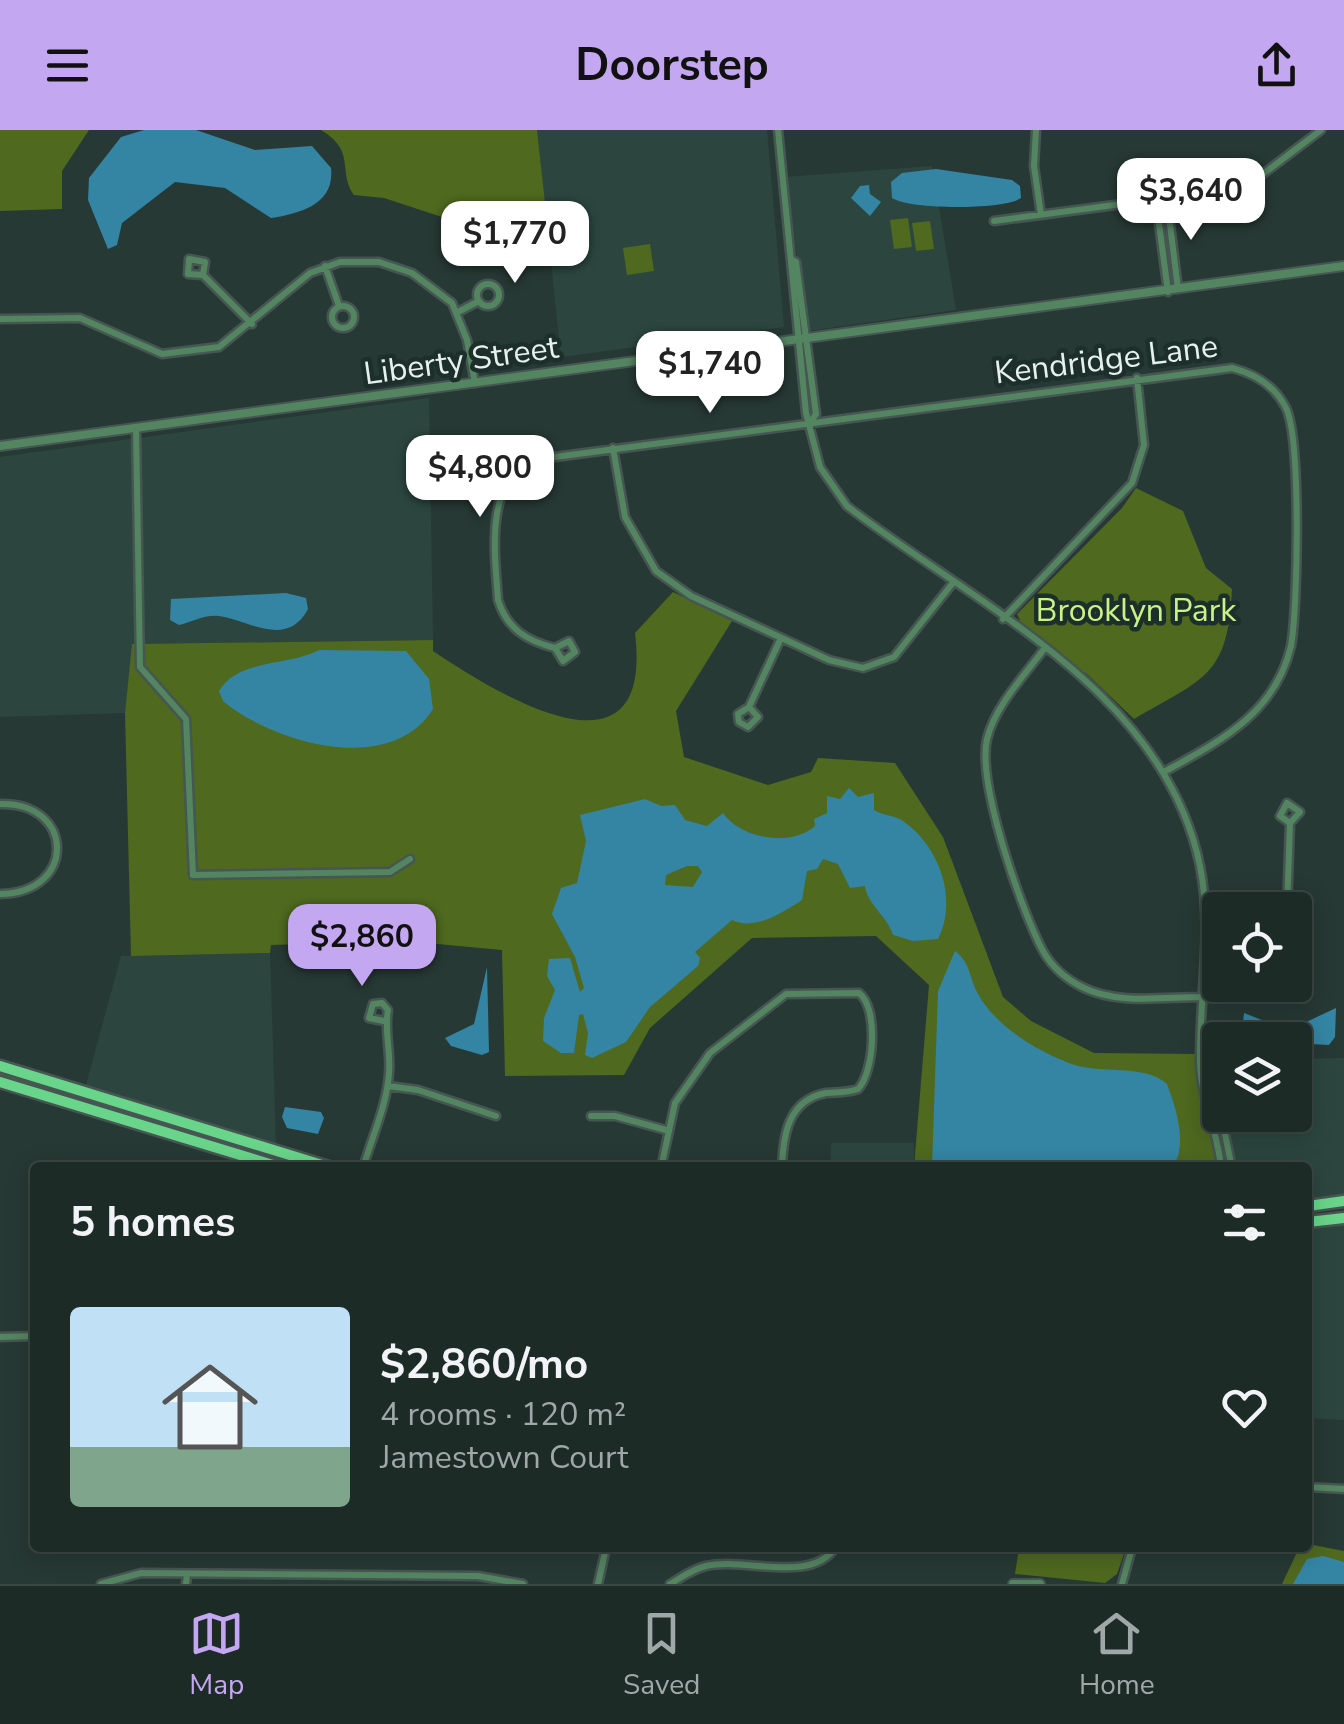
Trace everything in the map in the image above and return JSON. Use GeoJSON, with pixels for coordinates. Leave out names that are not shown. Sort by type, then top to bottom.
{"type":"FeatureCollection","features":[{"type":"Feature","properties":{"kind":"main road"},"geometry":{"type":"LineString","coordinates":[[0,1066],[313,1162]]}},
{"type":"Feature","properties":{"kind":"main road"},"geometry":{"type":"LineString","coordinates":[[0,1082],[252,1162]]}},
{"type":"Feature","properties":{"kind":"main road"},"geometry":{"type":"LineString","coordinates":[[1312,1205],[1344,1201]]}},
{"type":"Feature","properties":{"kind":"main road"},"geometry":{"type":"LineString","coordinates":[[1312,1222],[1344,1218]]}},
{"type":"Feature","properties":{"kind":"street"},"geometry":{"type":"LineString","coordinates":[[778,130],[796,340],[820,468],[840,500],[1108,699],[1164,772],[1191,831],[1203,892]]}},
{"type":"Feature","properties":{"kind":"street"},"geometry":{"type":"LineString","coordinates":[[1036,130],[1034,162],[1041,215]]}},
{"type":"Feature","properties":{"kind":"street"},"geometry":{"type":"LineString","coordinates":[[994,222],[1167,200],[1244,184],[1321,130]]}},
{"type":"Feature","properties":{"kind":"street"},"geometry":{"type":"LineString","coordinates":[[1167,200],[1173,291]]}},
{"type":"Feature","properties":{"kind":"street"},"geometry":{"type":"LineString","coordinates":[[1156,201],[1173,291]]}},
{"type":"Feature","properties":{"kind":"street"},"geometry":{"type":"LineString","coordinates":[[791,258],[796,262],[808,339],[816,414],[811,421]]}},
{"type":"Feature","properties":{"kind":"street"},"geometry":{"type":"LineString","coordinates":[[0,320],[80,318],[162,354],[219,347],[252,324],[296,282],[324,266],[363,260],[401,268],[452,303],[467,340],[475,383]]}},
{"type":"Feature","properties":{"kind":"street"},"geometry":{"type":"LineString","coordinates":[[324,266],[339,306]]}},
{"type":"Feature","properties":{"kind":"street","name":"Liberty Street"},"geometry":{"type":"LineString","coordinates":[[0,446],[1344,266]]}},
{"type":"Feature","properties":{"kind":"street"},"geometry":{"type":"LineString","coordinates":[[203,275],[252,324]]}},
{"type":"Feature","properties":{"kind":"street"},"geometry":{"type":"LineString","coordinates":[[456,313],[479,301]]}},
{"type":"Feature","properties":{"kind":"street","name":"Kendridge Lane"},"geometry":{"type":"LineString","coordinates":[[555,648],[518,632],[500,607],[498,509],[502,485],[510,472],[532,460],[1137,378],[1218,368],[1244,371],[1264,382],[1280,398],[1294,438],[1293,635],[1284,672],[1247,722],[1164,772]]}},
{"type":"Feature","properties":{"kind":"street"},"geometry":{"type":"LineString","coordinates":[[1002,619],[1132,484],[1144,436],[1137,378]]}},
{"type":"Feature","properties":{"kind":"street"},"geometry":{"type":"LineString","coordinates":[[136,428],[140,667],[186,719],[193,875],[390,872],[410,859]]}},
{"type":"Feature","properties":{"kind":"street"},"geometry":{"type":"LineString","coordinates":[[614,448],[624,517],[656,571],[682,591],[842,664],[876,666],[905,648],[952,584]]}},
{"type":"Feature","properties":{"kind":"street"},"geometry":{"type":"LineString","coordinates":[[750,707],[781,638]]}},
{"type":"Feature","properties":{"kind":"street"},"geometry":{"type":"LineString","coordinates":[[1044,649],[998,712],[988,735],[985,763],[992,807],[1037,938],[1058,972],[1098,994],[1202,996]]}},
{"type":"Feature","properties":{"kind":"street"},"geometry":{"type":"LineString","coordinates":[[0,804],[26,804],[42,812],[52,827],[54,855],[53,867],[42,884],[27,893],[0,894]]}},
{"type":"Feature","properties":{"kind":"street"},"geometry":{"type":"LineString","coordinates":[[1287,892],[1290,823]]}},
{"type":"Feature","properties":{"kind":"street"},"geometry":{"type":"LineString","coordinates":[[663,1162],[666,1130],[676,1103],[700,1064],[777,998],[796,991],[859,994],[866,998],[870,1014],[866,1079],[858,1089],[818,1096],[798,1108],[786,1125],[783,1162]]}},
{"type":"Feature","properties":{"kind":"street"},"geometry":{"type":"LineString","coordinates":[[365,1162],[388,1086],[390,1046],[384,1021]]}},
{"type":"Feature","properties":{"kind":"street"},"geometry":{"type":"LineString","coordinates":[[388,1086],[418,1090],[496,1116]]}},
{"type":"Feature","properties":{"kind":"street"},"geometry":{"type":"LineString","coordinates":[[591,1116],[615,1116],[666,1130]]}},
{"type":"Feature","properties":{"kind":"street"},"geometry":{"type":"LineString","coordinates":[[1213,1132],[1220,1162]]}},
{"type":"Feature","properties":{"kind":"street"},"geometry":{"type":"LineString","coordinates":[[1224,1132],[1231,1162]]}},
{"type":"Feature","properties":{"kind":"street"},"geometry":{"type":"LineString","coordinates":[[252,1162],[254,1143]]}},
{"type":"Feature","properties":{"kind":"street"},"geometry":{"type":"LineString","coordinates":[[0,1336],[30,1336]]}},
{"type":"Feature","properties":{"kind":"street"},"geometry":{"type":"LineString","coordinates":[[1312,1488],[1344,1489]]}},
{"type":"Feature","properties":{"kind":"street"},"geometry":{"type":"LineString","coordinates":[[598,1584],[605,1552]]}},
{"type":"Feature","properties":{"kind":"street"},"geometry":{"type":"LineString","coordinates":[[670,1584],[715,1565],[810,1566],[831,1552]]}},
{"type":"Feature","properties":{"kind":"street"},"geometry":{"type":"LineString","coordinates":[[1122,1584],[1131,1552]]}},
{"type":"Feature","properties":{"kind":"street"},"geometry":{"type":"LineString","coordinates":[[186,1574],[186,1584]]}},
{"type":"Feature","properties":{"kind":"street"},"geometry":{"type":"LineString","coordinates":[[100,1584],[126,1575],[186,1574],[428,1580],[487,1577],[522,1584]]}},
{"type":"Feature","properties":{"kind":"street"},"geometry":{"type":"LineString","coordinates":[[1013,1584],[1040,1584]]}},
{"type":"Feature","properties":{"kind":"shaded area"},"geometry":{"type":"Polygon","coordinates":[[[537,130],[767,130],[784,327],[561,357],[537,130]]]}},
{"type":"Feature","properties":{"kind":"shaded area"},"geometry":{"type":"Polygon","coordinates":[[[932,166],[956,310],[808,331],[785,177],[932,166]]]}},
{"type":"Feature","properties":{"kind":"shaded area"},"geometry":{"type":"Polygon","coordinates":[[[429,398],[433,640],[133,644],[125,713],[0,717],[0,457],[429,398]]]}},
{"type":"Feature","properties":{"kind":"shaded area"},"geometry":{"type":"Polygon","coordinates":[[[270,953],[276,1145],[86,1085],[121,956],[270,953]]]}},
{"type":"Feature","properties":{"kind":"shaded area"},"geometry":{"type":"Polygon","coordinates":[[[1344,1058],[1344,1196],[1312,1200],[1312,1162],[1217,1162],[1211,1132],[1312,1132],[1312,1059],[1344,1058]]]}},
{"type":"Feature","properties":{"kind":"shaded area"},"geometry":{"type":"Polygon","coordinates":[[[1197,1060],[1202,1060],[1202,1085],[1197,1060]]]}},
{"type":"Feature","properties":{"kind":"shaded area"},"geometry":{"type":"Polygon","coordinates":[[[831,1143],[914,1143],[914,1162],[830,1162],[831,1143]]]}},
{"type":"Feature","properties":{"kind":"shaded area"},"geometry":{"type":"Polygon","coordinates":[[[1344,1224],[1344,1420],[1312,1418],[1312,1228],[1344,1224]]]}},
{"type":"Feature","properties":{"kind":"green space"},"geometry":{"type":"Polygon","coordinates":[[[0,130],[89,130],[62,171],[62,209],[0,211],[0,130]]]}},
{"type":"Feature","properties":{"kind":"green space"},"geometry":{"type":"Polygon","coordinates":[[[321,130],[537,130],[550,248],[516,221],[442,217],[384,198],[354,195],[339,146],[321,130]]]}},
{"type":"Feature","properties":{"kind":"green space"},"geometry":{"type":"Polygon","coordinates":[[[908,218],[912,247],[894,249],[890,220],[908,218]]]}},
{"type":"Feature","properties":{"kind":"green space"},"geometry":{"type":"Polygon","coordinates":[[[930,221],[934,249],[916,251],[912,223],[930,221]]]}},
{"type":"Feature","properties":{"kind":"green space"},"geometry":{"type":"Polygon","coordinates":[[[650,244],[654,271],[627,275],[623,248],[650,244]]]}},
{"type":"Feature","properties":{"kind":"green space","name":"Brooklyn Park"},"geometry":{"type":"Polygon","coordinates":[[[1136,488],[1183,511],[1206,568],[1232,589],[1225,641],[1208,672],[1134,719],[1088,675],[1024,629],[1017,614],[1122,508],[1136,488]]]}},
{"type":"Feature","properties":{"kind":"green space"},"geometry":{"type":"Polygon","coordinates":[[[673,592],[732,621],[676,711],[684,757],[768,785],[811,772],[818,758],[895,763],[943,837],[1003,997],[1031,1021],[1094,1053],[1197,1054],[1202,1081],[1202,1132],[1211,1132],[1217,1162],[914,1162],[929,985],[876,936],[752,938],[650,1028],[624,1075],[505,1076],[502,950],[405,941],[271,945],[270,953],[131,956],[125,713],[132,644],[433,640],[433,651],[495,689],[566,718],[597,720],[621,709],[634,681],[635,633],[673,592]]]}},
{"type":"Feature","properties":{"kind":"green space"},"geometry":{"type":"Polygon","coordinates":[[[0,1071],[159,1119],[0,1076],[0,1071]]]}},
{"type":"Feature","properties":{"kind":"green space"},"geometry":{"type":"Polygon","coordinates":[[[1312,1545],[1344,1551],[1344,1584],[1282,1584],[1297,1552],[1312,1552],[1312,1545]]]}},
{"type":"Feature","properties":{"kind":"green space"},"geometry":{"type":"Polygon","coordinates":[[[1018,1552],[1125,1552],[1117,1574],[1105,1583],[1015,1574],[1018,1552]]]}},
{"type":"Feature","properties":{"kind":"water"},"geometry":{"type":"Polygon","coordinates":[[[144,130],[196,130],[255,150],[312,146],[331,168],[331,180],[328,190],[314,205],[271,218],[225,188],[175,182],[122,223],[117,245],[108,249],[88,200],[89,178],[121,137],[144,130]]]}},
{"type":"Feature","properties":{"kind":"water"},"geometry":{"type":"Polygon","coordinates":[[[936,169],[1012,180],[1020,186],[1021,198],[997,205],[957,207],[918,205],[892,198],[891,182],[902,173],[936,169]]]}},
{"type":"Feature","properties":{"kind":"water"},"geometry":{"type":"Polygon","coordinates":[[[869,185],[870,194],[881,202],[870,216],[851,198],[860,186],[869,185]]]}},
{"type":"Feature","properties":{"kind":"water"},"geometry":{"type":"Polygon","coordinates":[[[286,593],[306,598],[308,609],[289,628],[266,629],[219,616],[179,625],[170,620],[171,599],[286,593]]]}},
{"type":"Feature","properties":{"kind":"water"},"geometry":{"type":"Polygon","coordinates":[[[319,650],[406,651],[429,679],[433,709],[414,730],[390,742],[361,747],[331,746],[271,730],[223,701],[219,691],[239,673],[319,650]]]}},
{"type":"Feature","properties":{"kind":"water"},"geometry":{"type":"Polygon","coordinates":[[[849,788],[858,797],[874,793],[874,810],[903,821],[927,845],[936,859],[945,891],[944,924],[938,939],[913,941],[893,935],[865,886],[850,888],[838,864],[823,859],[817,869],[807,871],[802,900],[759,922],[732,920],[695,952],[700,958],[698,966],[650,1007],[626,1042],[592,1058],[585,1055],[588,1033],[583,1014],[579,1015],[574,1053],[561,1053],[543,1041],[544,1018],[555,990],[547,976],[549,959],[570,958],[580,992],[584,988],[575,957],[552,914],[561,888],[577,883],[586,841],[580,815],[645,799],[661,806],[675,805],[685,820],[707,826],[723,813],[741,829],[779,838],[805,833],[815,826],[814,819],[827,813],[827,796],[840,799],[849,788]],[[698,866],[666,875],[665,885],[693,887],[702,872],[698,866]]]}},
{"type":"Feature","properties":{"kind":"water"},"geometry":{"type":"Polygon","coordinates":[[[955,951],[984,1004],[1029,1044],[1081,1066],[1134,1071],[1167,1084],[1180,1137],[1175,1162],[932,1162],[938,991],[955,951]]]}},
{"type":"Feature","properties":{"kind":"water"},"geometry":{"type":"Polygon","coordinates":[[[487,967],[489,1052],[482,1055],[451,1046],[445,1038],[474,1024],[487,967]]]}},
{"type":"Feature","properties":{"kind":"water"},"geometry":{"type":"Polygon","coordinates":[[[1336,1008],[1335,1037],[1329,1045],[1312,1044],[1312,1022],[1306,1022],[1336,1008]]]}},
{"type":"Feature","properties":{"kind":"water"},"geometry":{"type":"Polygon","coordinates":[[[1244,1013],[1267,1022],[1243,1022],[1244,1013]]]}},
{"type":"Feature","properties":{"kind":"water"},"geometry":{"type":"Polygon","coordinates":[[[285,1107],[321,1112],[324,1118],[318,1134],[287,1128],[282,1117],[285,1107]]]}},
{"type":"Feature","properties":{"kind":"water"},"geometry":{"type":"Polygon","coordinates":[[[1323,1556],[1344,1562],[1344,1584],[1293,1584],[1307,1559],[1323,1556]]]}}]}
